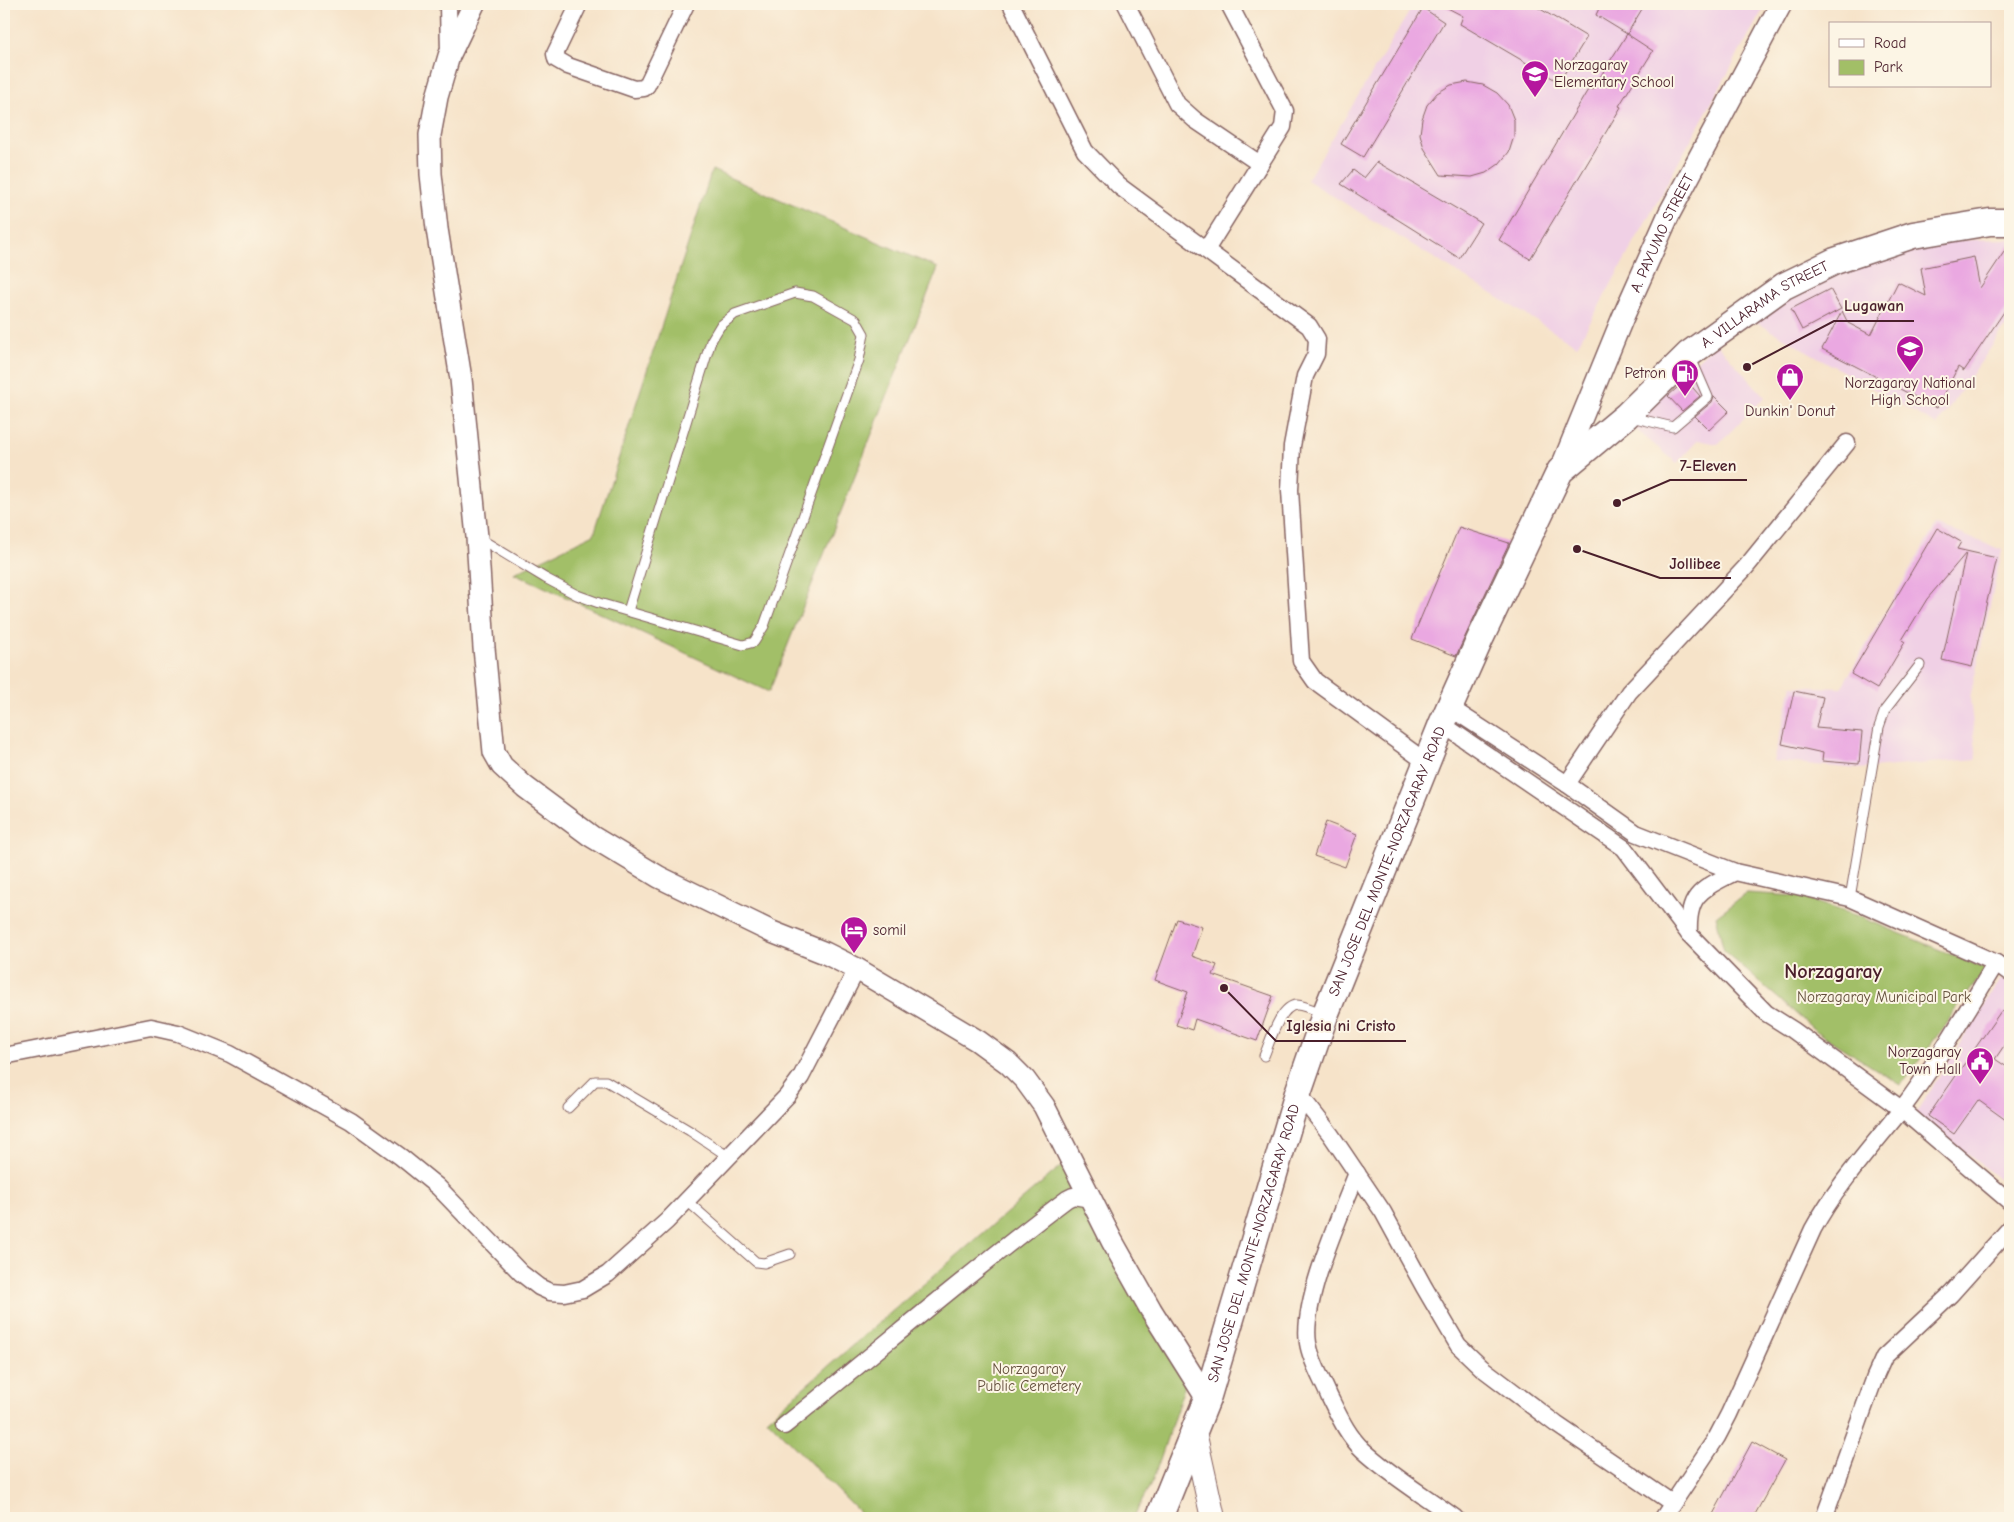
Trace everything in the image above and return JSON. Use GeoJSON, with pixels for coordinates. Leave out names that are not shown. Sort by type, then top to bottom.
{"type":"FeatureCollection","features":[{"type":"Feature","properties":{"kind":"main road","name":"A. VILLARAMA STREET"},"geometry":{"type":"LineString","coordinates":[[1560,471],[1626,416],[1689,354],[1784,286],[1835,261],[1913,235],[1990,222],[2010,222]]}},
{"type":"Feature","properties":{"kind":"main road","name":"SAN JOSE DEL MONTE-NORZAGARAY ROAD"},"geometry":{"type":"LineString","coordinates":[[1159,1518],[1207,1399],[1298,1093],[1325,1015],[1446,715],[1525,541],[1560,471]]}},
{"type":"Feature","properties":{"kind":"main road"},"geometry":{"type":"LineString","coordinates":[[1194,1432],[1213,1518]]}},
{"type":"Feature","properties":{"kind":"street"},"geometry":{"type":"LineString","coordinates":[[448,4],[449,56]]}},
{"type":"Feature","properties":{"kind":"street"},"geometry":{"type":"LineString","coordinates":[[474,4],[449,56],[437,97],[430,135],[431,174],[437,229],[461,379],[477,537],[484,648],[494,752],[502,766],[538,797],[591,836],[660,877],[772,932],[825,953],[857,969],[978,1041],[1008,1063],[1026,1080],[1044,1106],[1091,1199],[1151,1310],[1207,1399]]}},
{"type":"Feature","properties":{"kind":"street"},"geometry":{"type":"LineString","coordinates":[[580,4],[555,54],[556,59],[568,66],[634,89],[644,88],[648,85],[686,4]]}},
{"type":"Feature","properties":{"kind":"street"},"geometry":{"type":"LineString","coordinates":[[1012,4],[1085,151],[1119,186],[1309,326],[1317,339],[1316,354],[1305,376],[1292,446],[1290,490],[1301,661],[1315,681],[1426,762]]}},
{"type":"Feature","properties":{"kind":"street"},"geometry":{"type":"LineString","coordinates":[[1126,4],[1177,104],[1195,120],[1260,164]]}},
{"type":"Feature","properties":{"kind":"street"},"geometry":{"type":"LineString","coordinates":[[1206,250],[1283,127],[1285,111],[1229,4]]}},
{"type":"Feature","properties":{"kind":"street","name":"A. PAYUMO STREET"},"geometry":{"type":"LineString","coordinates":[[1560,471],[1623,317],[1669,214],[1781,4]]}},
{"type":"Feature","properties":{"kind":"street"},"geometry":{"type":"LineString","coordinates":[[1567,784],[1629,692],[1746,567],[1847,443]]}},
{"type":"Feature","properties":{"kind":"street"},"geometry":{"type":"LineString","coordinates":[[1446,715],[1567,784],[1636,833],[1735,872],[1850,898],[1996,963],[2010,973]]}},
{"type":"Feature","properties":{"kind":"street"},"geometry":{"type":"LineString","coordinates":[[1446,715],[1624,848],[1689,934],[1766,1013],[1901,1109],[2010,1202]]}},
{"type":"Feature","properties":{"kind":"street"},"geometry":{"type":"LineString","coordinates":[[1689,934],[1690,908],[1703,889],[1735,872]]}},
{"type":"Feature","properties":{"kind":"street"},"geometry":{"type":"LineString","coordinates":[[1663,1518],[1717,1437],[1729,1414],[1824,1208],[1871,1144],[1901,1109],[1947,1043],[1996,963]]}},
{"type":"Feature","properties":{"kind":"street"},"geometry":{"type":"LineString","coordinates":[[4,1056],[151,1027],[178,1033],[230,1054],[351,1121],[401,1156],[438,1186],[521,1272],[539,1287],[550,1292],[564,1293],[583,1289],[608,1274],[667,1221],[787,1096],[801,1077],[857,969]]}},
{"type":"Feature","properties":{"kind":"street"},"geometry":{"type":"LineString","coordinates":[[1298,1093],[1384,1212],[1436,1310],[1458,1345],[1482,1368],[1556,1424],[1672,1503]]}},
{"type":"Feature","properties":{"kind":"street"},"geometry":{"type":"LineString","coordinates":[[1357,1173],[1313,1294],[1308,1342],[1313,1361],[1345,1429],[1362,1448],[1377,1462],[1455,1518]]}},
{"type":"Feature","properties":{"kind":"street"},"geometry":{"type":"LineString","coordinates":[[784,1426],[990,1257],[1067,1198],[1073,1196],[1091,1199]]}},
{"type":"Feature","properties":{"kind":"street"},"geometry":{"type":"LineString","coordinates":[[1824,1518],[1884,1357],[1951,1294],[2010,1228]]}},
{"type":"Feature","properties":{"kind":"lane"},"geometry":{"type":"LineString","coordinates":[[477,537],[577,596],[743,645],[754,642],[764,626],[859,360],[864,334],[856,320],[813,296],[795,293],[735,314],[720,326],[711,341],[628,611]]}},
{"type":"Feature","properties":{"kind":"lane"},"geometry":{"type":"LineString","coordinates":[[1626,416],[1673,427],[1708,397],[1689,354]]}},
{"type":"Feature","properties":{"kind":"lane"},"geometry":{"type":"LineString","coordinates":[[1850,898],[1879,727],[1885,710],[1920,665]]}},
{"type":"Feature","properties":{"kind":"lane"},"geometry":{"type":"LineString","coordinates":[[1264,1056],[1281,1016],[1288,1007],[1297,1005],[1325,1015]]}},
{"type":"Feature","properties":{"kind":"lane"},"geometry":{"type":"LineString","coordinates":[[568,1108],[595,1081],[606,1080],[729,1157]]}},
{"type":"Feature","properties":{"kind":"lane"},"geometry":{"type":"LineString","coordinates":[[687,1201],[756,1262],[764,1263],[790,1254]]}},
{"type":"Feature","properties":{"kind":"shaded area","name":"Norzagaray Elementary School"},"geometry":{"type":"Polygon","coordinates":[[[1414,4],[1766,4],[1577,346],[1307,180],[1414,4]]]}},
{"type":"Feature","properties":{"kind":"shaded area","name":"Norzagaray National High School"},"geometry":{"type":"Polygon","coordinates":[[[2010,239],[2010,320],[1937,425],[1756,322],[1804,280],[1921,241],[2010,239]]]}},
{"type":"Feature","properties":{"kind":"shaded area"},"geometry":{"type":"Polygon","coordinates":[[[1716,343],[1765,397],[1718,444],[1698,440],[1677,463],[1630,425],[1716,343]]]}},
{"type":"Feature","properties":{"kind":"shaded area"},"geometry":{"type":"Polygon","coordinates":[[[1936,525],[2002,550],[1970,698],[1977,759],[1858,769],[1773,761],[1792,686],[1841,688],[1936,525]]]}},
{"type":"Feature","properties":{"kind":"shaded area"},"geometry":{"type":"Polygon","coordinates":[[[2001,979],[2010,984],[2010,1187],[1915,1114],[2001,979]]]}},
{"type":"Feature","properties":{"kind":"green space"},"geometry":{"type":"Polygon","coordinates":[[[712,170],[938,268],[769,692],[514,573],[594,534],[712,170]]]}},
{"type":"Feature","properties":{"kind":"green space","name":"Norzagaray Municipal Park"},"geometry":{"type":"Polygon","coordinates":[[[1747,893],[1796,896],[1858,916],[1986,969],[1901,1085],[1817,1032],[1724,951],[1716,916],[1747,893]]]}},
{"type":"Feature","properties":{"kind":"green space","name":"Norzagaray Public Cemetery"},"geometry":{"type":"Polygon","coordinates":[[[1068,1160],[1187,1379],[1153,1480],[1133,1518],[865,1518],[767,1419],[1068,1160]]]}},
{"type":"Feature","properties":{"kind":"building"},"geometry":{"type":"Polygon","coordinates":[[[1440,4],[1532,4],[1587,37],[1559,82],[1460,24],[1463,16],[1440,4]]]}},
{"type":"Feature","properties":{"kind":"building"},"geometry":{"type":"Polygon","coordinates":[[[1601,4],[1645,4],[1627,34],[1596,15],[1601,4]]]}},
{"type":"Feature","properties":{"kind":"building"},"geometry":{"type":"Polygon","coordinates":[[[1423,8],[1444,22],[1363,157],[1341,144],[1423,8]]]}},
{"type":"Feature","properties":{"kind":"building"},"geometry":{"type":"Polygon","coordinates":[[[1627,34],[1653,51],[1530,259],[1499,240],[1589,88],[1592,90],[1627,34]]]}},
{"type":"Feature","properties":{"kind":"building"},"geometry":{"type":"Polygon","coordinates":[[[1467,82],[1483,85],[1497,93],[1508,105],[1514,120],[1514,136],[1509,152],[1499,164],[1486,173],[1472,177],[1441,175],[1424,148],[1420,134],[1422,119],[1427,105],[1437,93],[1451,85],[1467,82]]]}},
{"type":"Feature","properties":{"kind":"building"},"geometry":{"type":"Polygon","coordinates":[[[1377,162],[1481,223],[1459,258],[1341,184],[1353,170],[1364,178],[1377,162]]]}},
{"type":"Feature","properties":{"kind":"building"},"geometry":{"type":"Polygon","coordinates":[[[2010,243],[2010,303],[1964,371],[1958,367],[1937,408],[1822,349],[1842,311],[1848,323],[1871,335],[1898,282],[1926,296],[1921,268],[1974,257],[1980,288],[2010,243]]]}},
{"type":"Feature","properties":{"kind":"building"},"geometry":{"type":"Polygon","coordinates":[[[1830,289],[1841,309],[1802,330],[1791,309],[1830,289]]]}},
{"type":"Feature","properties":{"kind":"building","name":"Petron"},"geometry":{"type":"Polygon","coordinates":[[[1686,380],[1700,396],[1682,411],[1668,396],[1686,380]]]}},
{"type":"Feature","properties":{"kind":"building"},"geometry":{"type":"Polygon","coordinates":[[[1714,396],[1729,411],[1709,430],[1695,416],[1712,402],[1714,396]]]}},
{"type":"Feature","properties":{"kind":"building"},"geometry":{"type":"Polygon","coordinates":[[[1459,527],[1509,543],[1456,656],[1412,639],[1459,527]]]}},
{"type":"Feature","properties":{"kind":"building"},"geometry":{"type":"Polygon","coordinates":[[[1937,528],[1961,542],[1957,549],[1997,558],[1972,667],[1942,660],[1966,553],[1927,599],[1902,640],[1905,642],[1877,689],[1851,674],[1937,528]]]}},
{"type":"Feature","properties":{"kind":"building"},"geometry":{"type":"Polygon","coordinates":[[[1794,691],[1823,697],[1816,728],[1862,732],[1859,764],[1822,761],[1823,753],[1782,744],[1794,691]]]}},
{"type":"Feature","properties":{"kind":"building"},"geometry":{"type":"Polygon","coordinates":[[[1326,822],[1357,834],[1345,867],[1314,856],[1326,822]]]}},
{"type":"Feature","properties":{"kind":"building"},"geometry":{"type":"Polygon","coordinates":[[[1177,919],[1202,927],[1192,956],[1217,965],[1213,975],[1273,996],[1257,1041],[1195,1019],[1192,1030],[1176,1025],[1188,992],[1155,980],[1177,919]]]}},
{"type":"Feature","properties":{"kind":"building","name":"Norzagaray Town Hall"},"geometry":{"type":"Polygon","coordinates":[[[2001,1011],[2010,1018],[2010,1037],[1995,1059],[2010,1069],[2010,1123],[1978,1100],[1954,1134],[1928,1116],[2001,1011]]]}},
{"type":"Feature","properties":{"kind":"building"},"geometry":{"type":"Polygon","coordinates":[[[1752,1442],[1785,1460],[1753,1518],[1711,1518],[1752,1442]]]}},
{"type":"Feature","properties":{"kind":"place","name":"Norzagaray Elementary School"},"geometry":{"type":"Point","coordinates":[1535,98]}},
{"type":"Feature","properties":{"kind":"place","name":"Lugawan"},"geometry":{"type":"Point","coordinates":[1747,367]}},
{"type":"Feature","properties":{"kind":"place","name":"Norzagaray National High School"},"geometry":{"type":"Point","coordinates":[1910,373]}},
{"type":"Feature","properties":{"kind":"place","name":"Petron"},"geometry":{"type":"Point","coordinates":[1685,397]}},
{"type":"Feature","properties":{"kind":"place","name":"Dunkin' Donut"},"geometry":{"type":"Point","coordinates":[1790,401]}},
{"type":"Feature","properties":{"kind":"place","name":"7-Eleven"},"geometry":{"type":"Point","coordinates":[1617,503]}},
{"type":"Feature","properties":{"kind":"place","name":"Jollibee"},"geometry":{"type":"Point","coordinates":[1577,549]}},
{"type":"Feature","properties":{"kind":"place","name":"somil"},"geometry":{"type":"Point","coordinates":[854,954]}},
{"type":"Feature","properties":{"kind":"place","name":"Iglesia ni Cristo"},"geometry":{"type":"Point","coordinates":[1224,988]}},
{"type":"Feature","properties":{"kind":"place","name":"Norzagaray Town Hall"},"geometry":{"type":"Point","coordinates":[1980,1085]}},
{"type":"Feature","properties":{"kind":"district","name":"Norzagaray"},"geometry":{"type":"Point","coordinates":[1833,971]}}]}
